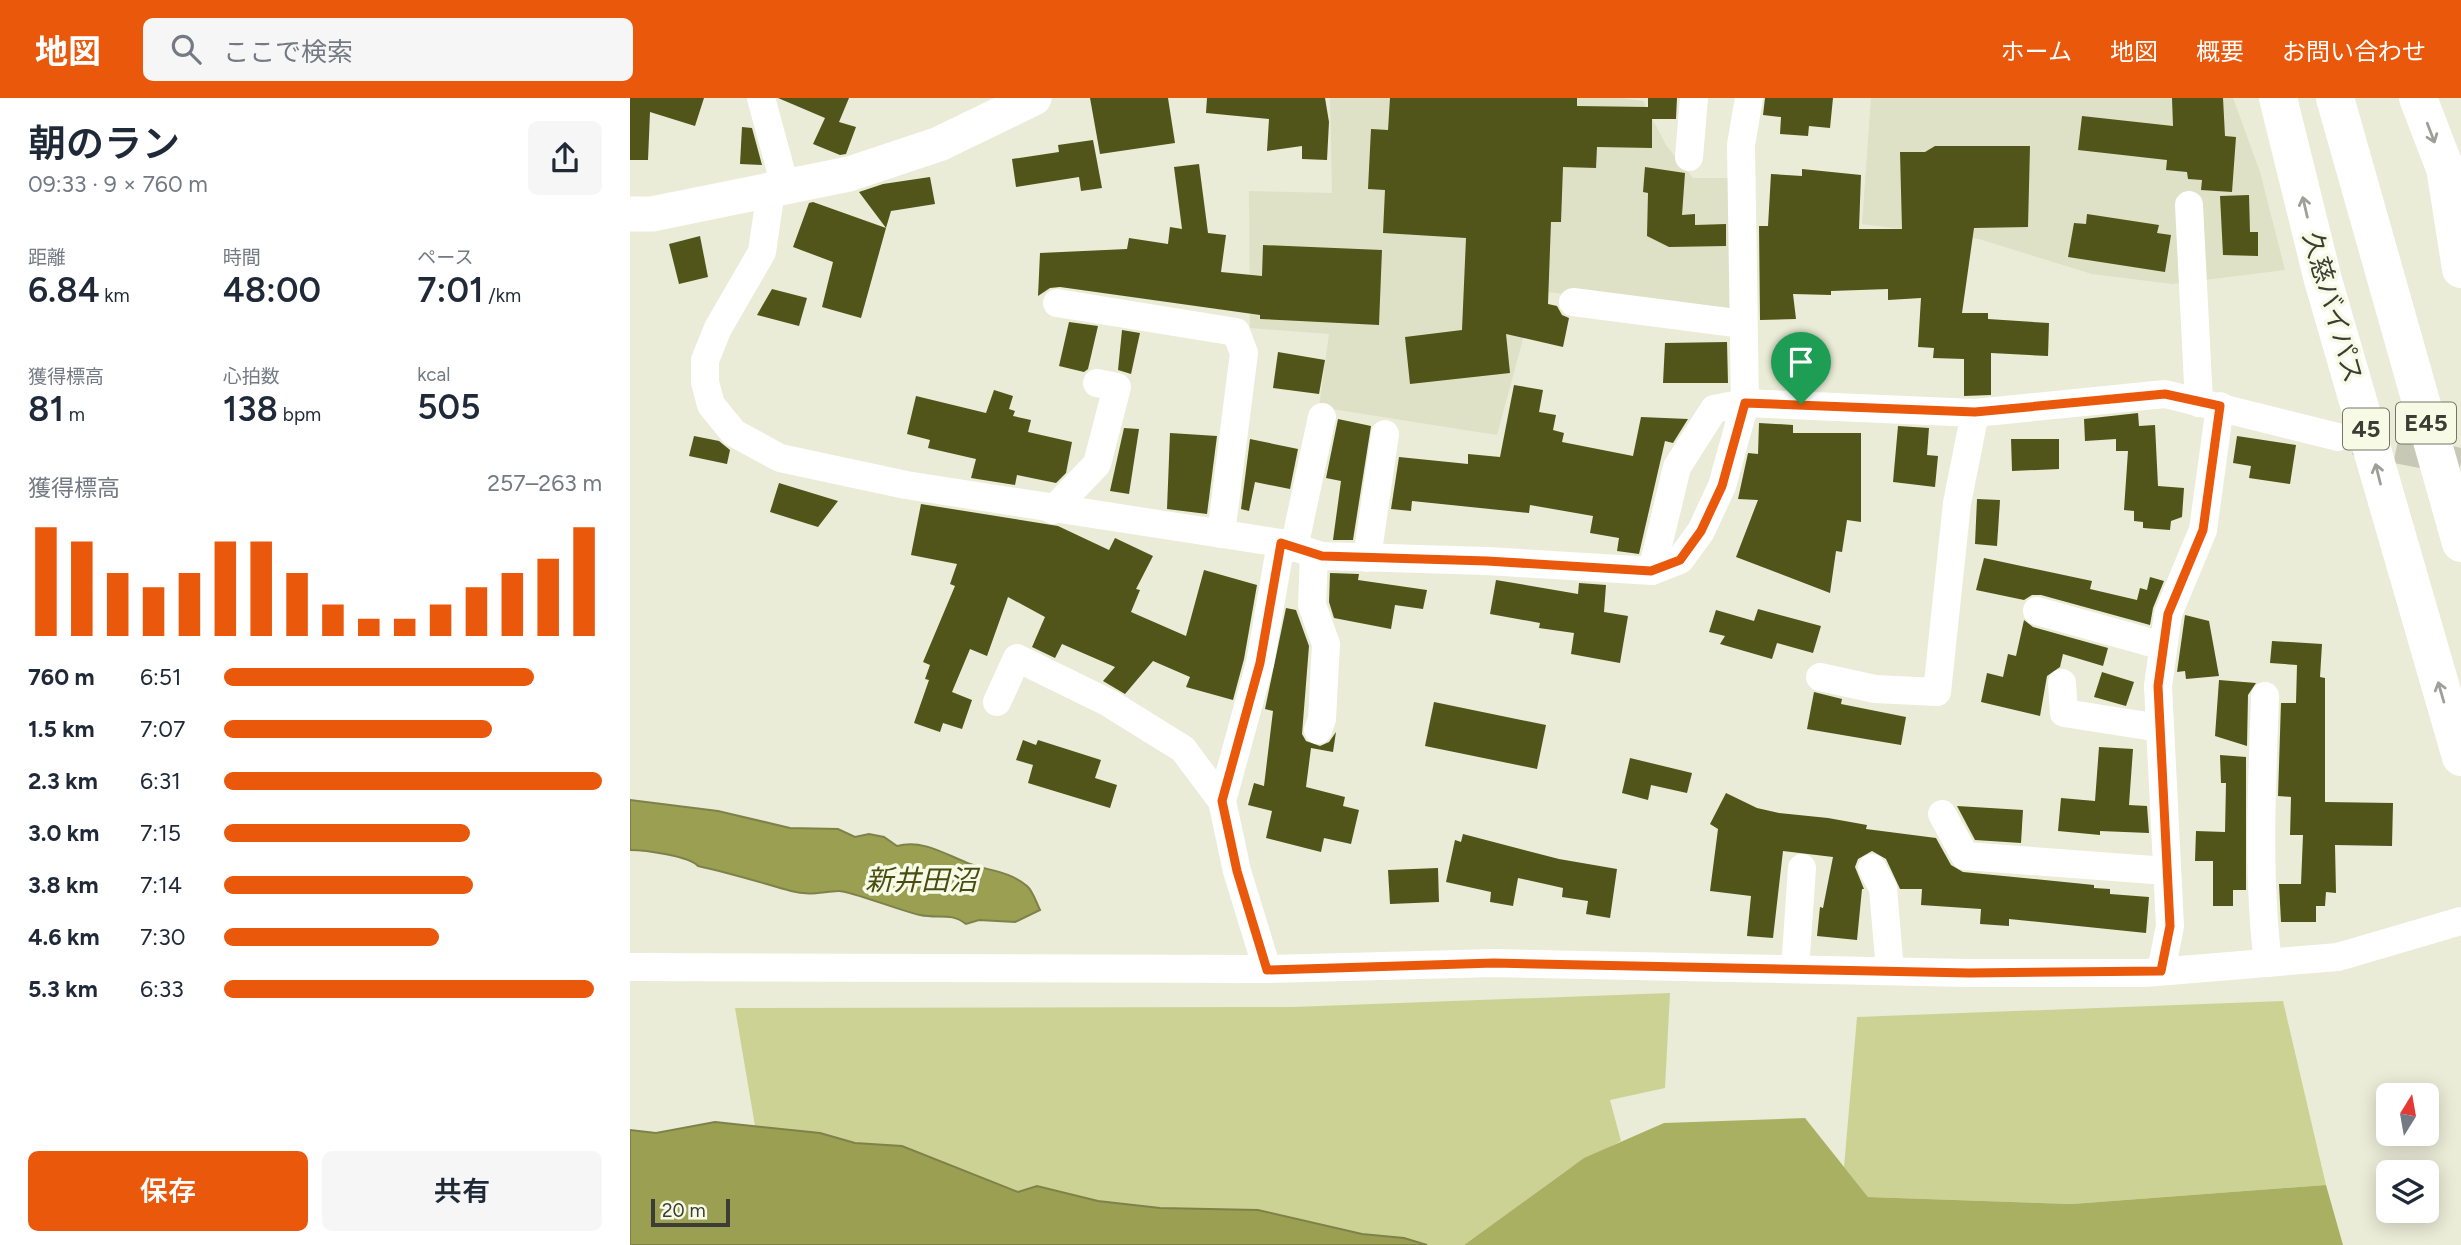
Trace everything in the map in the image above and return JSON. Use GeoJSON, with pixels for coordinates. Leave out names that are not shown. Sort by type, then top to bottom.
{"type":"FeatureCollection","features":[{"type":"Feature","properties":{"kind":"highway","name":"久慈バイパス"},"geometry":{"type":"LineString","coordinates":[[2278,98],[2323,280],[2461,757]]}},
{"type":"Feature","properties":{"kind":"highway","name":"E45"},"geometry":{"type":"LineString","coordinates":[[2335,98],[2399,298],[2461,470]]}},
{"type":"Feature","properties":{"kind":"highway","name":"E45"},"geometry":{"type":"LineString","coordinates":[[2345,98],[2461,543]]}},
{"type":"Feature","properties":{"kind":"highway"},"geometry":{"type":"LineString","coordinates":[[2418,98],[2461,212]]}},
{"type":"Feature","properties":{"kind":"highway"},"geometry":{"type":"LineString","coordinates":[[2445,167],[2461,269]]}},
{"type":"Feature","properties":{"kind":"street"},"geometry":{"type":"LineString","coordinates":[[761,98],[778,188],[762,253],[718,327],[705,360],[705,382],[711,405],[734,433],[780,458],[906,485],[1367,558],[1487,561],[1651,571],[1680,560],[1701,531],[1722,486],[1745,403],[1741,145],[1749,98]]}},
{"type":"Feature","properties":{"kind":"street"},"geometry":{"type":"LineString","coordinates":[[630,214],[652,214],[849,174],[939,144],[1034,98]]}},
{"type":"Feature","properties":{"kind":"street"},"geometry":{"type":"LineString","coordinates":[[1689,157],[1693,98]]}},
{"type":"Feature","properties":{"kind":"street"},"geometry":{"type":"LineString","coordinates":[[2161,971],[2170,926],[2158,686],[2168,614],[2203,530],[2209,404],[2189,205]]}},
{"type":"Feature","properties":{"kind":"street"},"geometry":{"type":"LineString","coordinates":[[1573,302],[1743,324]]}},
{"type":"Feature","properties":{"kind":"street"},"geometry":{"type":"LineString","coordinates":[[1057,303],[1236,332],[1244,353],[1222,534]]}},
{"type":"Feature","properties":{"kind":"street"},"geometry":{"type":"LineString","coordinates":[[1053,510],[1097,464],[1117,387],[1097,383]]}},
{"type":"Feature","properties":{"kind":"street"},"geometry":{"type":"LineString","coordinates":[[1651,571],[1677,467],[1714,409],[1745,403],[1975,412],[2165,394],[2339,437]]}},
{"type":"Feature","properties":{"kind":"street"},"geometry":{"type":"LineString","coordinates":[[1820,677],[1875,689],[1937,692],[1957,503],[1975,412]]}},
{"type":"Feature","properties":{"kind":"street"},"geometry":{"type":"LineString","coordinates":[[1222,801],[1260,663],[1296,548],[1322,417]]}},
{"type":"Feature","properties":{"kind":"street"},"geometry":{"type":"LineString","coordinates":[[1367,558],[1385,434]]}},
{"type":"Feature","properties":{"kind":"street"},"geometry":{"type":"LineString","coordinates":[[1296,548],[1326,644],[1322,719],[1318,730]]}},
{"type":"Feature","properties":{"kind":"street"},"geometry":{"type":"LineString","coordinates":[[2037,611],[2163,646]]}},
{"type":"Feature","properties":{"kind":"street"},"geometry":{"type":"LineString","coordinates":[[997,702],[1017,658],[1109,703],[1183,749],[1222,801],[1237,871],[1267,970]]}},
{"type":"Feature","properties":{"kind":"street"},"geometry":{"type":"LineString","coordinates":[[2062,683],[2063,713],[2160,728]]}},
{"type":"Feature","properties":{"kind":"street"},"geometry":{"type":"LineString","coordinates":[[2265,696],[2261,820],[2262,913],[2268,963]]}},
{"type":"Feature","properties":{"kind":"street"},"geometry":{"type":"LineString","coordinates":[[1942,814],[1965,856],[2168,871]]}},
{"type":"Feature","properties":{"kind":"street"},"geometry":{"type":"LineString","coordinates":[[1794,969],[1802,868]]}},
{"type":"Feature","properties":{"kind":"street"},"geometry":{"type":"LineString","coordinates":[[1872,868],[1883,888],[1890,971]]}},
{"type":"Feature","properties":{"kind":"street"},"geometry":{"type":"LineString","coordinates":[[630,967],[1267,970],[1494,963],[1890,971],[2161,971],[2338,957],[2461,921]]}},
{"type":"Feature","properties":{"kind":"shaded area"},"geometry":{"type":"Polygon","coordinates":[[[1330,98],[1622,98],[1643,101],[1666,145],[1693,178],[1733,178],[1734,312],[1536,291],[1497,435],[1319,407],[1329,334],[1250,328],[1249,191],[1332,193],[1330,98]]]}},
{"type":"Feature","properties":{"kind":"shaded area"},"geometry":{"type":"Polygon","coordinates":[[[1871,98],[2233,98],[2260,172],[2285,270],[2172,284],[2092,274],[1979,239],[1862,224],[1871,98]]]}},
{"type":"Feature","properties":{"kind":"shaded area"},"geometry":{"type":"Polygon","coordinates":[[[1670,993],[1665,1088],[1610,1100],[1621,1141],[1570,1168],[1464,1245],[1427,1245],[1404,1238],[1362,1234],[1258,1210],[1160,1208],[1098,1201],[1037,1186],[1018,1192],[902,1146],[855,1143],[820,1133],[755,1126],[735,1008],[1293,1007],[1670,993]]]}},
{"type":"Feature","properties":{"kind":"shaded area"},"geometry":{"type":"Polygon","coordinates":[[[2283,1001],[2326,1185],[2072,1204],[1868,1197],[1844,1167],[1857,1017],[2283,1001]]]}},
{"type":"Feature","properties":{"kind":"shaded area"},"geometry":{"type":"Polygon","coordinates":[[[1805,1118],[1868,1197],[2072,1204],[2326,1185],[2343,1245],[1464,1245],[1584,1158],[1664,1123],[1805,1118]]]}},
{"type":"Feature","properties":{"kind":"water","name":"新井田沼"},"geometry":{"type":"Polygon","coordinates":[[[630,800],[718,811],[790,828],[838,829],[855,837],[869,834],[884,837],[897,846],[926,846],[1020,881],[1031,891],[1040,910],[1015,922],[979,920],[966,924],[950,917],[912,913],[844,892],[797,892],[698,866],[676,857],[630,850],[630,800]]]}},
{"type":"Feature","properties":{"kind":"water"},"geometry":{"type":"Polygon","coordinates":[[[715,1122],[820,1133],[855,1143],[902,1146],[1018,1192],[1037,1186],[1098,1201],[1160,1208],[1258,1210],[1362,1234],[1404,1238],[1427,1245],[630,1245],[630,1130],[656,1133],[715,1122]]]}},
{"type":"Feature","properties":{"kind":"building"},"geometry":{"type":"Polygon","coordinates":[[[630,98],[704,98],[695,126],[650,112],[648,160],[630,160],[630,98]]]}},
{"type":"Feature","properties":{"kind":"building"},"geometry":{"type":"Polygon","coordinates":[[[778,98],[849,98],[839,122],[856,127],[846,154],[840,155],[813,144],[825,118],[778,98]]]}},
{"type":"Feature","properties":{"kind":"building"},"geometry":{"type":"Polygon","coordinates":[[[1090,98],[1168,98],[1175,143],[1100,154],[1090,98]]]}},
{"type":"Feature","properties":{"kind":"building"},"geometry":{"type":"Polygon","coordinates":[[[1207,98],[1325,98],[1329,122],[1327,160],[1302,159],[1302,146],[1267,151],[1269,119],[1206,113],[1207,98]]]}},
{"type":"Feature","properties":{"kind":"building"},"geometry":{"type":"Polygon","coordinates":[[[1390,98],[1577,98],[1577,106],[1648,107],[1648,98],[1677,98],[1676,119],[1652,119],[1652,148],[1597,147],[1596,168],[1563,167],[1561,222],[1551,222],[1548,304],[1557,306],[1562,315],[1569,318],[1563,347],[1506,334],[1510,373],[1410,384],[1405,337],[1462,330],[1466,238],[1383,233],[1385,190],[1368,189],[1371,129],[1388,130],[1390,98]]]}},
{"type":"Feature","properties":{"kind":"building"},"geometry":{"type":"Polygon","coordinates":[[[1765,98],[1833,98],[1830,128],[1809,126],[1808,136],[1780,134],[1781,117],[1763,115],[1765,98]]]}},
{"type":"Feature","properties":{"kind":"building"},"geometry":{"type":"Polygon","coordinates":[[[2172,98],[2223,98],[2225,136],[2236,137],[2232,192],[2201,190],[2202,180],[2188,179],[2187,172],[2166,170],[2167,160],[2078,150],[2082,116],[2173,126],[2172,98]]]}},
{"type":"Feature","properties":{"kind":"building"},"geometry":{"type":"Polygon","coordinates":[[[742,127],[752,128],[762,165],[740,164],[742,127]]]}},
{"type":"Feature","properties":{"kind":"building"},"geometry":{"type":"Polygon","coordinates":[[[1093,140],[1102,188],[1081,191],[1079,177],[1016,187],[1012,159],[1059,152],[1058,145],[1093,140]]]}},
{"type":"Feature","properties":{"kind":"building"},"geometry":{"type":"Polygon","coordinates":[[[1935,146],[2030,146],[2028,227],[1974,228],[1962,313],[1988,313],[1988,319],[2049,323],[2048,356],[1991,353],[1991,395],[1964,396],[1964,359],[1933,358],[1934,348],[1918,347],[1921,298],[1888,300],[1888,289],[1831,291],[1831,295],[1793,294],[1796,319],[1760,320],[1759,226],[1768,226],[1771,174],[1802,176],[1802,169],[1861,175],[1859,229],[1902,229],[1900,152],[1925,152],[1935,146]]]}},
{"type":"Feature","properties":{"kind":"building"},"geometry":{"type":"Polygon","coordinates":[[[1199,164],[1208,233],[1226,235],[1221,272],[1262,276],[1263,245],[1382,250],[1379,325],[1260,319],[1260,315],[1060,287],[1050,288],[1038,296],[1040,253],[1127,249],[1129,238],[1168,244],[1170,227],[1182,229],[1174,167],[1199,164]]]}},
{"type":"Feature","properties":{"kind":"building"},"geometry":{"type":"Polygon","coordinates":[[[1645,167],[1685,173],[1682,215],[1695,214],[1695,225],[1726,224],[1726,246],[1669,247],[1647,236],[1648,193],[1643,192],[1645,167]]]}},
{"type":"Feature","properties":{"kind":"building"},"geometry":{"type":"Polygon","coordinates":[[[930,177],[935,204],[891,211],[886,228],[859,192],[883,184],[930,177]]]}},
{"type":"Feature","properties":{"kind":"building"},"geometry":{"type":"Polygon","coordinates":[[[2249,195],[2250,232],[2258,232],[2258,256],[2223,255],[2220,196],[2249,195]]]}},
{"type":"Feature","properties":{"kind":"building"},"geometry":{"type":"Polygon","coordinates":[[[813,202],[886,228],[861,318],[822,307],[833,262],[793,247],[809,203],[813,202]]]}},
{"type":"Feature","properties":{"kind":"building"},"geometry":{"type":"Polygon","coordinates":[[[2087,214],[2159,225],[2157,233],[2171,235],[2165,272],[2068,257],[2074,223],[2086,224],[2087,214]]]}},
{"type":"Feature","properties":{"kind":"building"},"geometry":{"type":"Polygon","coordinates":[[[700,236],[708,277],[679,284],[669,244],[700,236]]]}},
{"type":"Feature","properties":{"kind":"building"},"geometry":{"type":"Polygon","coordinates":[[[772,289],[807,298],[799,326],[757,315],[772,289]]]}},
{"type":"Feature","properties":{"kind":"building"},"geometry":{"type":"Polygon","coordinates":[[[1069,322],[1098,326],[1088,369],[1084,372],[1059,366],[1069,322]]]}},
{"type":"Feature","properties":{"kind":"building"},"geometry":{"type":"Polygon","coordinates":[[[1122,330],[1140,333],[1131,374],[1118,370],[1122,330]]]}},
{"type":"Feature","properties":{"kind":"building"},"geometry":{"type":"Polygon","coordinates":[[[1727,342],[1728,383],[1663,383],[1665,343],[1727,342]]]}},
{"type":"Feature","properties":{"kind":"building"},"geometry":{"type":"Polygon","coordinates":[[[1278,352],[1325,360],[1319,394],[1273,388],[1278,352]]]}},
{"type":"Feature","properties":{"kind":"building"},"geometry":{"type":"Polygon","coordinates":[[[1514,385],[1543,390],[1539,412],[1556,415],[1553,430],[1564,433],[1562,442],[1633,456],[1641,417],[1688,419],[1673,443],[1665,441],[1639,554],[1617,551],[1619,538],[1590,533],[1593,516],[1530,505],[1529,513],[1412,501],[1411,511],[1391,509],[1399,457],[1468,464],[1468,454],[1500,457],[1514,385]]]}},
{"type":"Feature","properties":{"kind":"building"},"geometry":{"type":"Polygon","coordinates":[[[994,390],[1013,396],[1009,409],[1015,411],[1013,416],[1031,420],[1028,432],[1072,442],[1066,473],[1056,483],[1017,475],[1015,485],[971,478],[976,459],[928,448],[930,440],[907,434],[916,396],[986,413],[994,390]]]}},
{"type":"Feature","properties":{"kind":"building"},"geometry":{"type":"Polygon","coordinates":[[[2138,413],[2139,426],[2155,425],[2158,486],[2184,488],[2182,517],[2171,521],[2170,530],[2143,528],[2143,522],[2134,521],[2134,511],[2124,510],[2128,451],[2116,451],[2116,439],[2085,441],[2084,419],[2138,413]]]}},
{"type":"Feature","properties":{"kind":"building"},"geometry":{"type":"Polygon","coordinates":[[[1338,419],[1371,426],[1353,540],[1333,540],[1341,481],[1326,478],[1338,419]]]}},
{"type":"Feature","properties":{"kind":"building"},"geometry":{"type":"Polygon","coordinates":[[[1759,423],[1793,425],[1793,433],[1861,433],[1861,522],[1847,520],[1842,552],[1836,551],[1830,593],[1736,557],[1758,500],[1738,499],[1748,453],[1758,454],[1759,423]]]}},
{"type":"Feature","properties":{"kind":"building"},"geometry":{"type":"Polygon","coordinates":[[[1898,426],[1929,428],[1927,455],[1938,456],[1935,487],[1893,482],[1898,426]]]}},
{"type":"Feature","properties":{"kind":"building"},"geometry":{"type":"Polygon","coordinates":[[[1124,428],[1139,429],[1129,494],[1110,491],[1124,428]]]}},
{"type":"Feature","properties":{"kind":"building"},"geometry":{"type":"Polygon","coordinates":[[[1170,433],[1217,436],[1207,514],[1167,509],[1170,433]]]}},
{"type":"Feature","properties":{"kind":"building"},"geometry":{"type":"Polygon","coordinates":[[[694,436],[719,441],[730,450],[727,464],[689,456],[694,436]]]}},
{"type":"Feature","properties":{"kind":"building"},"geometry":{"type":"Polygon","coordinates":[[[2237,436],[2296,445],[2290,484],[2249,478],[2251,466],[2233,463],[2237,436]]]}},
{"type":"Feature","properties":{"kind":"building"},"geometry":{"type":"Polygon","coordinates":[[[1250,439],[1298,449],[1290,489],[1255,482],[1249,511],[1241,509],[1250,439]]]}},
{"type":"Feature","properties":{"kind":"building"},"geometry":{"type":"Polygon","coordinates":[[[2011,439],[2059,439],[2059,469],[2012,471],[2011,439]]]}},
{"type":"Feature","properties":{"kind":"building"},"geometry":{"type":"Polygon","coordinates":[[[779,483],[838,501],[818,527],[770,512],[779,483]]]}},
{"type":"Feature","properties":{"kind":"building"},"geometry":{"type":"Polygon","coordinates":[[[1977,499],[2000,500],[1997,546],[1975,544],[1977,499]]]}},
{"type":"Feature","properties":{"kind":"building"},"geometry":{"type":"Polygon","coordinates":[[[921,504],[1058,526],[1109,550],[1115,538],[1153,556],[1136,589],[1140,590],[1131,612],[1186,636],[1204,570],[1257,585],[1244,659],[1233,700],[1186,687],[1190,677],[1153,661],[1125,694],[1103,681],[1115,667],[1062,644],[1055,658],[1032,647],[1045,617],[1008,597],[987,656],[970,649],[952,692],[972,700],[962,729],[943,723],[940,732],[914,723],[929,680],[925,679],[930,665],[923,662],[955,586],[950,584],[957,564],[911,555],[921,504]]]}},
{"type":"Feature","properties":{"kind":"building"},"geometry":{"type":"Polygon","coordinates":[[[1984,558],[2092,581],[2090,589],[2137,600],[2140,588],[2147,590],[2150,577],[2164,581],[2153,608],[2150,625],[2041,595],[2032,595],[2024,600],[1976,590],[1984,558]]]}},
{"type":"Feature","properties":{"kind":"building"},"geometry":{"type":"Polygon","coordinates":[[[1330,573],[1359,574],[1358,580],[1427,590],[1423,609],[1395,605],[1391,629],[1334,618],[1329,602],[1330,573]]]}},
{"type":"Feature","properties":{"kind":"building"},"geometry":{"type":"Polygon","coordinates":[[[1496,580],[1578,594],[1579,583],[1606,585],[1604,612],[1628,616],[1620,663],[1571,654],[1574,633],[1539,628],[1540,623],[1490,614],[1496,580]]]}},
{"type":"Feature","properties":{"kind":"building"},"geometry":{"type":"Polygon","coordinates":[[[1286,608],[1296,610],[1309,646],[1302,734],[1306,741],[1320,746],[1329,742],[1336,732],[1333,752],[1311,748],[1306,787],[1345,797],[1343,806],[1359,810],[1351,844],[1324,838],[1321,852],[1266,838],[1272,811],[1248,805],[1254,783],[1264,786],[1273,711],[1265,709],[1286,608]]]}},
{"type":"Feature","properties":{"kind":"building"},"geometry":{"type":"Polygon","coordinates":[[[1758,609],[1821,626],[1813,653],[1777,643],[1772,659],[1720,644],[1725,636],[1709,632],[1716,610],[1754,621],[1758,609]]]}},
{"type":"Feature","properties":{"kind":"building"},"geometry":{"type":"Polygon","coordinates":[[[2185,615],[2209,621],[2219,676],[2186,679],[2185,671],[2177,672],[2185,615]]]}},
{"type":"Feature","properties":{"kind":"building"},"geometry":{"type":"Polygon","coordinates":[[[2024,620],[2033,627],[2108,648],[2103,666],[2063,654],[2060,667],[2047,676],[2040,716],[1981,702],[1987,673],[2003,677],[2008,654],[2016,656],[2024,620]]]}},
{"type":"Feature","properties":{"kind":"building"},"geometry":{"type":"Polygon","coordinates":[[[2272,641],[2322,644],[2320,677],[2325,678],[2325,802],[2393,803],[2392,846],[2335,845],[2336,893],[2326,892],[2325,906],[2316,906],[2316,922],[2281,922],[2279,884],[2301,884],[2303,835],[2290,835],[2291,797],[2278,796],[2281,703],[2296,703],[2297,665],[2270,663],[2272,641]]]}},
{"type":"Feature","properties":{"kind":"building"},"geometry":{"type":"Polygon","coordinates":[[[2102,672],[2134,682],[2126,706],[2094,697],[2102,672]]]}},
{"type":"Feature","properties":{"kind":"building"},"geometry":{"type":"Polygon","coordinates":[[[2219,680],[2256,683],[2248,695],[2247,746],[2215,736],[2219,680]]]}},
{"type":"Feature","properties":{"kind":"building"},"geometry":{"type":"Polygon","coordinates":[[[1814,692],[1842,699],[1841,704],[1906,717],[1901,745],[1807,729],[1814,692]]]}},
{"type":"Feature","properties":{"kind":"building"},"geometry":{"type":"Polygon","coordinates":[[[1434,702],[1546,725],[1537,769],[1425,746],[1434,702]]]}},
{"type":"Feature","properties":{"kind":"building"},"geometry":{"type":"Polygon","coordinates":[[[1023,740],[1036,745],[1038,740],[1101,760],[1095,778],[1117,785],[1110,808],[1028,783],[1033,765],[1016,760],[1023,740]]]}},
{"type":"Feature","properties":{"kind":"building"},"geometry":{"type":"Polygon","coordinates":[[[2099,747],[2133,749],[2129,805],[2147,806],[2149,833],[2100,831],[2100,835],[2058,831],[2061,798],[2095,801],[2099,747]]]}},
{"type":"Feature","properties":{"kind":"building"},"geometry":{"type":"Polygon","coordinates":[[[2220,755],[2246,757],[2246,890],[2233,890],[2233,906],[2213,906],[2213,861],[2195,861],[2196,831],[2225,832],[2226,783],[2221,783],[2220,755]]]}},
{"type":"Feature","properties":{"kind":"building"},"geometry":{"type":"Polygon","coordinates":[[[1630,758],[1692,773],[1687,793],[1651,785],[1648,800],[1622,793],[1630,758]]]}},
{"type":"Feature","properties":{"kind":"building"},"geometry":{"type":"Polygon","coordinates":[[[1726,793],[1757,808],[1779,813],[1828,818],[1867,825],[1866,829],[1936,838],[1951,865],[1963,872],[2094,885],[2094,888],[2110,889],[2110,894],[2149,897],[2146,933],[2009,919],[2009,926],[1980,924],[1981,909],[1921,905],[1922,889],[1900,889],[1886,859],[1872,851],[1858,859],[1855,867],[1864,889],[1857,940],[1817,936],[1820,907],[1823,908],[1833,857],[1783,851],[1773,938],[1747,936],[1751,896],[1710,891],[1718,829],[1710,824],[1726,793]]]}},
{"type":"Feature","properties":{"kind":"building"},"geometry":{"type":"Polygon","coordinates":[[[1957,806],[2023,810],[2021,843],[1975,840],[1957,806]]]}},
{"type":"Feature","properties":{"kind":"building"},"geometry":{"type":"Polygon","coordinates":[[[1463,834],[1559,859],[1617,869],[1610,918],[1586,914],[1588,901],[1562,897],[1563,888],[1518,878],[1513,906],[1490,902],[1491,892],[1446,882],[1455,840],[1461,842],[1463,834]]]}},
{"type":"Feature","properties":{"kind":"building"},"geometry":{"type":"Polygon","coordinates":[[[1438,868],[1439,902],[1390,904],[1388,870],[1438,868]]]}},
{"type":"Feature","properties":{"kind":"tunnel"},"geometry":{"type":"LineString","coordinates":[[2355,441],[2461,462]]}},
{"type":"Feature","properties":{"kind":"route"},"geometry":{"type":"LineString","coordinates":[[2165,394],[2220,406],[2203,530],[2168,614],[2158,686],[2170,926],[2161,971],[1969,973],[1494,963],[1267,970],[1237,871],[1222,801],[1235,762],[1260,663],[1281,543],[1322,556],[1487,561],[1651,571],[1680,560],[1701,531],[1722,486],[1745,403],[1801,404],[1975,412],[2165,394]]}}]}
